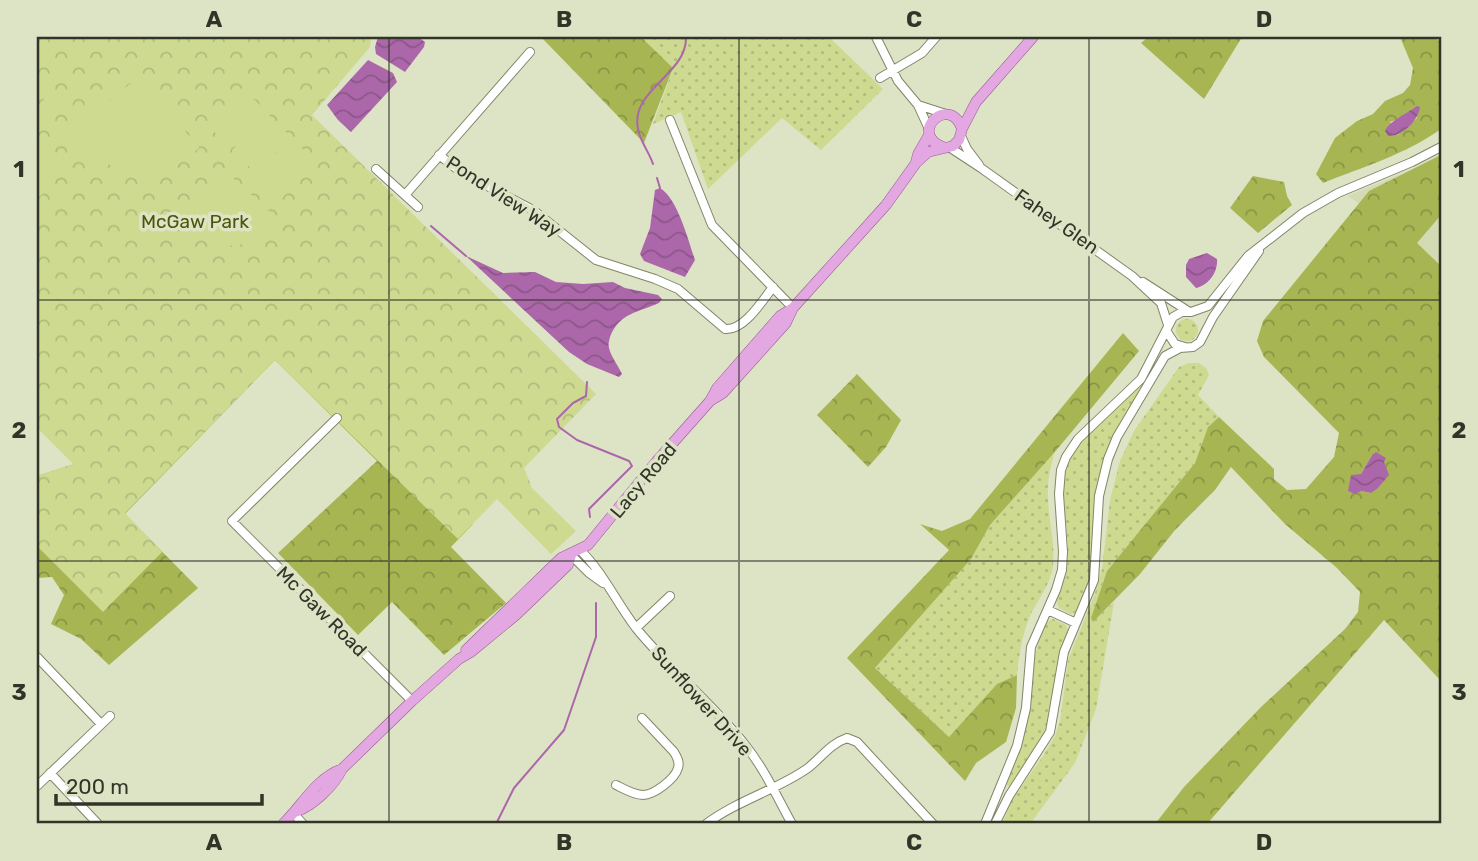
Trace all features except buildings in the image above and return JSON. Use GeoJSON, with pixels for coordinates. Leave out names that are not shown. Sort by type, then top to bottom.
{"type":"FeatureCollection","features":[{"type":"Feature","properties":{"kind":"main road"},"geometry":{"type":"LineString","coordinates":[[976,102],[933,120],[929,132],[934,143],[946,147],[956,144],[976,102],[1033,37]]}},
{"type":"Feature","properties":{"kind":"main road"},"geometry":{"type":"LineString","coordinates":[[948,115],[959,120],[962,133]]}},
{"type":"Feature","properties":{"kind":"main road","name":"Lacy Road"},"geometry":{"type":"LineString","coordinates":[[916,163],[929,132]]}},
{"type":"Feature","properties":{"kind":"main road","name":"Lacy Road"},"geometry":{"type":"LineString","coordinates":[[283,824],[327,789],[342,769],[561,558],[575,552],[595,537],[710,401],[716,388],[780,316],[793,308],[886,205],[916,163],[928,152],[946,147]]}},
{"type":"Feature","properties":{"kind":"street"},"geometry":{"type":"LineString","coordinates":[[876,37],[892,70],[918,105],[929,132]]}},
{"type":"Feature","properties":{"kind":"street"},"geometry":{"type":"LineString","coordinates":[[880,78],[922,54],[936,37]]}},
{"type":"Feature","properties":{"kind":"street"},"geometry":{"type":"LineString","coordinates":[[405,195],[530,52]]}},
{"type":"Feature","properties":{"kind":"street"},"geometry":{"type":"LineString","coordinates":[[918,105],[948,115]]}},
{"type":"Feature","properties":{"kind":"street"},"geometry":{"type":"LineString","coordinates":[[670,120],[712,225],[793,308]]}},
{"type":"Feature","properties":{"kind":"street","name":"Fahey Glen"},"geometry":{"type":"LineString","coordinates":[[962,133],[967,149],[981,168]]}},
{"type":"Feature","properties":{"kind":"street","name":"Fahey Glen"},"geometry":{"type":"LineString","coordinates":[[946,147],[981,168],[1132,276],[1189,311]]}},
{"type":"Feature","properties":{"kind":"street"},"geometry":{"type":"LineString","coordinates":[[985,824],[1017,747],[1026,708],[1031,647],[1062,570],[1059,482],[1066,457],[1084,432],[1126,396],[1141,379],[1177,314],[1208,306],[1248,256],[1315,205],[1441,147]]}},
{"type":"Feature","properties":{"kind":"street","name":"Pond View Way"},"geometry":{"type":"LineString","coordinates":[[439,155],[461,172],[533,210],[596,260],[678,289],[725,329],[731,330],[740,325],[773,287]]}},
{"type":"Feature","properties":{"kind":"street"},"geometry":{"type":"LineString","coordinates":[[376,169],[418,207]]}},
{"type":"Feature","properties":{"kind":"street"},"geometry":{"type":"LineString","coordinates":[[995,824],[1009,796],[1051,732],[1061,665],[1094,580],[1100,496],[1113,448],[1165,356],[1200,342],[1213,317],[1260,248]]}},
{"type":"Feature","properties":{"kind":"street","name":"Fahey Glen"},"geometry":{"type":"LineString","coordinates":[[1132,276],[1161,303],[1168,329]]}},
{"type":"Feature","properties":{"kind":"street"},"geometry":{"type":"LineString","coordinates":[[1189,311],[1201,318],[1204,336]]}},
{"type":"Feature","properties":{"kind":"street"},"geometry":{"type":"LineString","coordinates":[[1168,329],[1175,344],[1189,348]]}},
{"type":"Feature","properties":{"kind":"street","name":"Mc Gaw Road"},"geometry":{"type":"LineString","coordinates":[[337,418],[232,521],[412,701]]}},
{"type":"Feature","properties":{"kind":"street","name":"Sunflower Drive"},"geometry":{"type":"LineString","coordinates":[[575,552],[589,573],[604,583],[636,628],[743,743],[762,768],[792,824]]}},
{"type":"Feature","properties":{"kind":"street"},"geometry":{"type":"LineString","coordinates":[[636,628],[670,596]]}},
{"type":"Feature","properties":{"kind":"street"},"geometry":{"type":"LineString","coordinates":[[1048,610],[1076,623]]}},
{"type":"Feature","properties":{"kind":"street"},"geometry":{"type":"LineString","coordinates":[[37,657],[101,724]]}},
{"type":"Feature","properties":{"kind":"street"},"geometry":{"type":"LineString","coordinates":[[37,786],[110,716]]}},
{"type":"Feature","properties":{"kind":"street"},"geometry":{"type":"LineString","coordinates":[[616,785],[638,795],[650,794],[678,770],[678,758],[674,752],[642,718]]}},
{"type":"Feature","properties":{"kind":"street"},"geometry":{"type":"LineString","coordinates":[[706,824],[735,805],[807,768],[835,742],[847,738],[857,742],[933,824]]}},
{"type":"Feature","properties":{"kind":"street"},"geometry":{"type":"LineString","coordinates":[[50,773],[98,824]]}},
{"type":"Feature","properties":{"kind":"street"},"geometry":{"type":"LineString","coordinates":[[295,813],[303,824]]}},
{"type":"Feature","properties":{"kind":"shaded area"},"geometry":{"type":"Polygon","coordinates":[[[1441,154],[1441,266],[1417,243],[1348,196],[1441,154]]]}},
{"type":"Feature","properties":{"kind":"green space","name":"McGaw Park"},"geometry":{"type":"Polygon","coordinates":[[[37,37],[371,37],[370,47],[312,115],[596,394],[524,468],[532,488],[576,531],[551,554],[497,499],[458,539],[275,360],[125,513],[162,552],[103,612],[37,546],[37,476],[74,464],[37,427],[37,37]]]}},
{"type":"Feature","properties":{"kind":"green space"},"geometry":{"type":"Polygon","coordinates":[[[541,37],[641,37],[673,68],[644,143],[541,37]]]}},
{"type":"Feature","properties":{"kind":"green space"},"geometry":{"type":"Polygon","coordinates":[[[641,37],[829,37],[883,89],[821,150],[782,118],[708,189],[681,112],[653,124],[673,69],[641,37]]]}},
{"type":"Feature","properties":{"kind":"green space"},"geometry":{"type":"Polygon","coordinates":[[[1148,37],[1242,37],[1204,99],[1141,43],[1148,37]]]}},
{"type":"Feature","properties":{"kind":"green space"},"geometry":{"type":"Polygon","coordinates":[[[1400,37],[1435,37],[1441,43],[1441,129],[1399,153],[1323,183],[1316,174],[1335,138],[1357,121],[1373,114],[1385,101],[1403,93],[1410,85],[1413,68],[1400,37]],[[1415,108],[1390,122],[1398,135],[1417,118],[1415,108]]]}},
{"type":"Feature","properties":{"kind":"green space"},"geometry":{"type":"Polygon","coordinates":[[[136,79],[143,79],[199,148],[165,167],[131,171],[98,159],[69,134],[136,79]]]}},
{"type":"Feature","properties":{"kind":"green space"},"geometry":{"type":"Polygon","coordinates":[[[242,88],[266,111],[230,147],[206,124],[242,88]]]}},
{"type":"Feature","properties":{"kind":"green space"},"geometry":{"type":"Polygon","coordinates":[[[46,97],[61,110],[47,126],[37,117],[37,108],[46,97]]]}},
{"type":"Feature","properties":{"kind":"green space"},"geometry":{"type":"Polygon","coordinates":[[[267,113],[291,137],[256,173],[232,150],[267,113]]]}},
{"type":"Feature","properties":{"kind":"green space"},"geometry":{"type":"Polygon","coordinates":[[[292,139],[317,163],[281,199],[257,176],[292,139]]]}},
{"type":"Feature","properties":{"kind":"green space"},"geometry":{"type":"Polygon","coordinates":[[[37,155],[61,173],[47,191],[37,198],[37,155]]]}},
{"type":"Feature","properties":{"kind":"green space"},"geometry":{"type":"Polygon","coordinates":[[[1441,155],[1441,215],[1417,243],[1441,266],[1441,681],[1384,620],[1207,824],[1155,824],[1184,787],[1261,707],[1345,629],[1358,612],[1360,592],[1337,568],[1285,524],[1231,467],[1215,490],[1175,530],[1140,574],[1093,622],[1091,618],[1107,571],[1195,463],[1208,427],[1219,417],[1274,469],[1274,479],[1287,490],[1306,489],[1334,457],[1339,433],[1264,357],[1257,341],[1263,321],[1369,191],[1441,155]],[[1372,455],[1361,474],[1361,491],[1371,493],[1372,455]]]}},
{"type":"Feature","properties":{"kind":"green space"},"geometry":{"type":"Polygon","coordinates":[[[226,176],[231,176],[280,221],[255,240],[230,246],[206,239],[181,222],[226,176]]]}},
{"type":"Feature","properties":{"kind":"green space"},"geometry":{"type":"Polygon","coordinates":[[[1253,176],[1284,182],[1292,205],[1258,233],[1230,208],[1253,176]]]}},
{"type":"Feature","properties":{"kind":"green space"},"geometry":{"type":"Polygon","coordinates":[[[37,262],[596,394],[437,478],[473,524],[451,547],[506,603],[444,655],[392,602],[358,635],[278,553],[377,461],[275,360],[125,514],[198,588],[109,665],[81,639],[51,624],[64,595],[52,577],[37,578],[37,476],[74,464],[37,427],[37,262]]]}},
{"type":"Feature","properties":{"kind":"green space"},"geometry":{"type":"Polygon","coordinates":[[[1183,319],[1191,319],[1198,326],[1198,334],[1191,341],[1183,341],[1176,334],[1176,326],[1183,319]]]}},
{"type":"Feature","properties":{"kind":"green space"},"geometry":{"type":"Polygon","coordinates":[[[1123,333],[1139,351],[990,525],[971,559],[875,668],[949,737],[997,684],[1017,675],[1016,708],[1006,742],[976,763],[965,781],[847,658],[949,550],[920,524],[942,531],[970,519],[1123,333]]]}},
{"type":"Feature","properties":{"kind":"green space"},"geometry":{"type":"Polygon","coordinates":[[[1199,363],[1206,368],[1209,375],[1198,395],[1219,417],[1208,427],[1195,463],[1107,571],[1091,618],[1093,621],[1114,602],[1096,709],[1075,763],[1030,824],[1005,824],[1003,822],[1012,800],[1043,756],[1060,721],[1068,660],[1102,569],[1110,500],[1120,461],[1134,431],[1179,367],[1199,363]]]}},
{"type":"Feature","properties":{"kind":"green space"},"geometry":{"type":"Polygon","coordinates":[[[857,374],[901,420],[886,447],[868,467],[817,415],[857,374]]]}},
{"type":"Feature","properties":{"kind":"green space"},"geometry":{"type":"Polygon","coordinates":[[[1145,380],[1110,444],[1089,586],[1079,611],[1071,614],[1059,608],[1056,600],[1068,559],[1063,498],[1065,474],[1075,450],[1093,428],[1145,380]]]}},
{"type":"Feature","properties":{"kind":"green space"},"geometry":{"type":"Polygon","coordinates":[[[1054,453],[1048,490],[1052,572],[1027,623],[1017,675],[997,684],[949,737],[875,668],[971,559],[990,525],[1054,453]]]}},
{"type":"Feature","properties":{"kind":"green space"},"geometry":{"type":"Polygon","coordinates":[[[1053,619],[1066,625],[1069,633],[1048,727],[1010,787],[1006,784],[1026,726],[1037,647],[1046,622],[1053,619]]]}},
{"type":"Feature","properties":{"kind":"water"},"geometry":{"type":"Polygon","coordinates":[[[378,37],[418,37],[425,42],[405,72],[376,54],[378,37]]]}},
{"type":"Feature","properties":{"kind":"water"},"geometry":{"type":"Polygon","coordinates":[[[368,60],[393,73],[397,82],[351,132],[327,105],[368,60]]]}},
{"type":"Feature","properties":{"kind":"water"},"geometry":{"type":"Polygon","coordinates":[[[1417,106],[1420,107],[1419,112],[1408,127],[1399,134],[1388,136],[1385,131],[1390,124],[1417,106]]]}},
{"type":"Feature","properties":{"kind":"water"},"geometry":{"type":"Polygon","coordinates":[[[660,188],[677,210],[695,260],[685,277],[644,261],[640,254],[650,228],[655,190],[660,188]]]}},
{"type":"Feature","properties":{"kind":"water"},"geometry":{"type":"Polygon","coordinates":[[[1207,253],[1217,259],[1216,269],[1209,281],[1196,288],[1186,277],[1186,265],[1189,259],[1207,253]]]}},
{"type":"Feature","properties":{"kind":"water"},"geometry":{"type":"Polygon","coordinates":[[[466,256],[503,273],[535,272],[556,282],[613,282],[625,288],[658,295],[662,299],[659,303],[624,318],[614,329],[609,346],[622,374],[619,377],[587,364],[569,352],[466,256]]]}},
{"type":"Feature","properties":{"kind":"water"},"geometry":{"type":"Polygon","coordinates":[[[1376,452],[1386,458],[1384,462],[1389,475],[1371,493],[1361,491],[1355,494],[1348,491],[1351,475],[1361,474],[1376,452]]]}},
{"type":"Feature","properties":{"kind":"waterway"},"geometry":{"type":"LineString","coordinates":[[653,164],[639,133],[638,115],[650,92],[678,62],[686,37]]}},
{"type":"Feature","properties":{"kind":"waterway"},"geometry":{"type":"LineString","coordinates":[[657,178],[660,188]]}},
{"type":"Feature","properties":{"kind":"waterway"},"geometry":{"type":"LineString","coordinates":[[431,226],[466,256]]}},
{"type":"Feature","properties":{"kind":"waterway"},"geometry":{"type":"LineString","coordinates":[[587,382],[586,396],[573,403],[557,419],[559,427],[577,440],[629,461],[632,466],[589,509],[590,517]]}},
{"type":"Feature","properties":{"kind":"waterway"},"geometry":{"type":"LineString","coordinates":[[496,824],[514,788],[564,730],[596,637],[596,603]]}}]}
